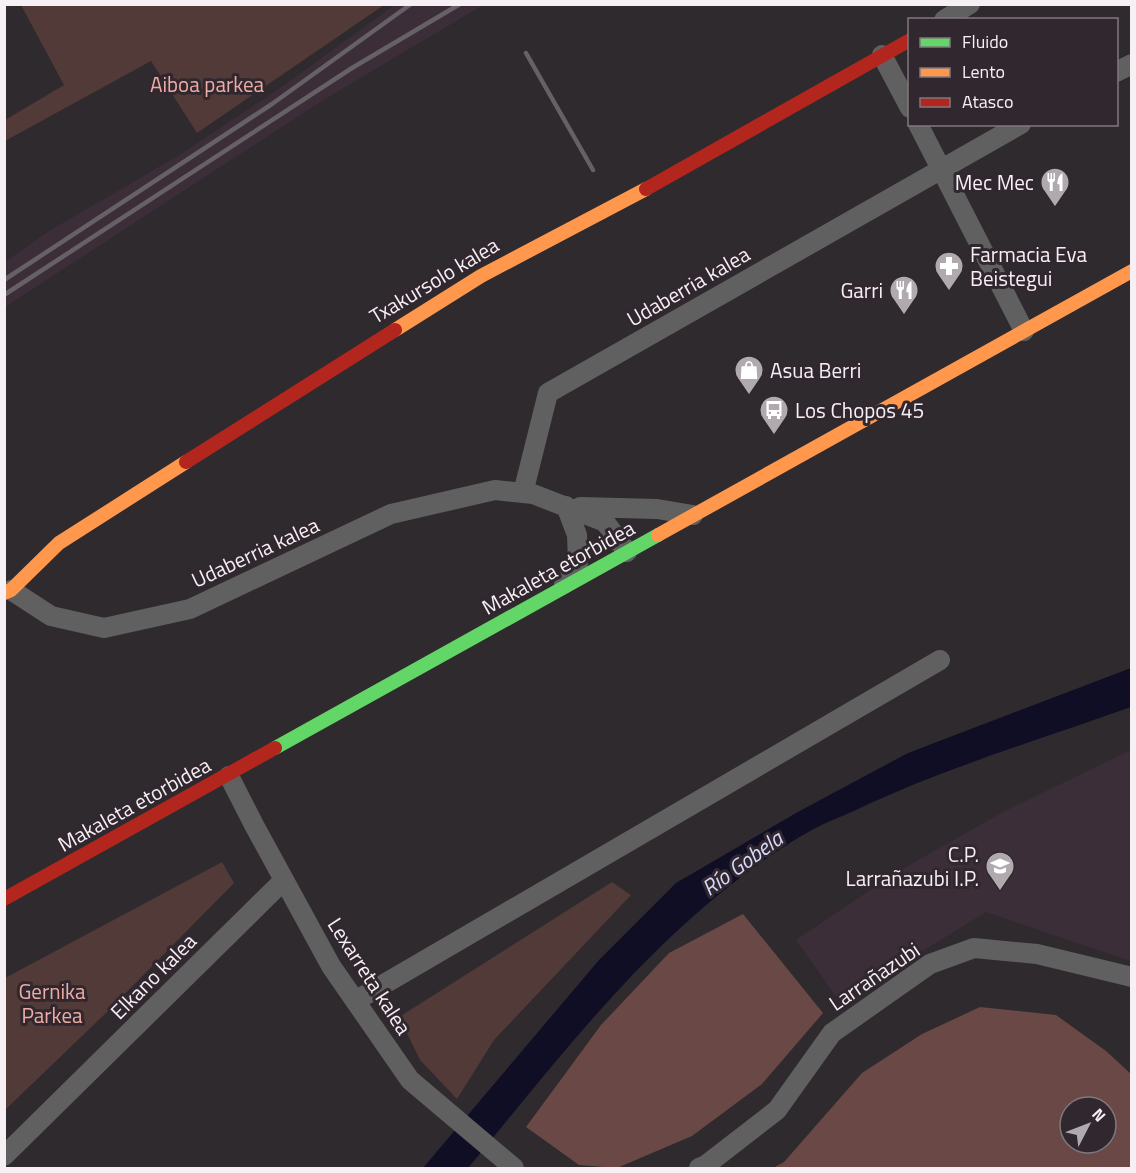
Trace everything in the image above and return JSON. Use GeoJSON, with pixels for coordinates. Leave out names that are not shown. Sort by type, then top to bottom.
{"type":"FeatureCollection","features":[{"type":"Feature","properties":{"kind":"street"},"geometry":{"type":"LineString","coordinates":[[947,18],[970,4]]}},
{"type":"Feature","properties":{"kind":"street","name":"Txakursolo kalea"},"geometry":{"type":"LineString","coordinates":[[8,592],[59,543],[482,276],[615,206],[908,41]]}},
{"type":"Feature","properties":{"kind":"street"},"geometry":{"type":"LineString","coordinates":[[882,55],[908,106]]}},
{"type":"Feature","properties":{"kind":"street"},"geometry":{"type":"LineString","coordinates":[[919,126],[1024,331]]}},
{"type":"Feature","properties":{"kind":"street","name":"Udaberria kalea"},"geometry":{"type":"LineString","coordinates":[[523,493],[548,393],[1016,126]]}},
{"type":"Feature","properties":{"kind":"street","name":"Makaleta etorbidea"},"geometry":{"type":"LineString","coordinates":[[4,899],[230,776],[1131,271]]}},
{"type":"Feature","properties":{"kind":"street","name":"Udaberria kalea"},"geometry":{"type":"LineString","coordinates":[[8,592],[51,616],[104,628],[190,609],[391,514],[495,490],[523,493],[566,506],[605,522],[627,552]]}},
{"type":"Feature","properties":{"kind":"street"},"geometry":{"type":"LineString","coordinates":[[559,590],[578,563],[577,535],[566,506],[657,509],[693,515]]}},
{"type":"Feature","properties":{"kind":"street"},"geometry":{"type":"LineString","coordinates":[[355,1001],[940,660]]}},
{"type":"Feature","properties":{"kind":"street","name":"Lexarreta kalea"},"geometry":{"type":"LineString","coordinates":[[230,776],[283,881],[331,966],[411,1080],[514,1168]]}},
{"type":"Feature","properties":{"kind":"street","name":"Elkano kalea"},"geometry":{"type":"LineString","coordinates":[[4,1156],[283,881]]}},
{"type":"Feature","properties":{"kind":"street","name":"Larrañazubi"},"geometry":{"type":"LineString","coordinates":[[699,1168],[706,1166],[777,1110],[832,1033],[930,964],[974,948],[1037,954],[1131,977]]}},
{"type":"Feature","properties":{"kind":"shaded area"},"geometry":{"type":"Polygon","coordinates":[[[396,4],[483,5],[325,99],[5,307],[5,262],[49,231],[181,154],[276,91],[396,4]]]}},
{"type":"Feature","properties":{"kind":"shaded area","name":"C.P. Larrañazubi I.P."},"geometry":{"type":"Polygon","coordinates":[[[1131,750],[1131,961],[986,912],[840,1002],[796,940],[897,872],[1003,812],[1131,750]]]}},
{"type":"Feature","properties":{"kind":"shaded area"},"geometry":{"type":"Polygon","coordinates":[[[743,914],[823,1013],[762,1084],[692,1136],[617,1168],[579,1165],[526,1127],[601,1025],[669,953],[743,914]]]}},
{"type":"Feature","properties":{"kind":"shaded area"},"geometry":{"type":"Polygon","coordinates":[[[980,1007],[1056,1015],[1106,1051],[1131,1074],[1131,1168],[773,1168],[784,1162],[862,1073],[922,1034],[980,1007]]]}},
{"type":"Feature","properties":{"kind":"green space","name":"Aiboa parkea"},"geometry":{"type":"Polygon","coordinates":[[[21,5],[384,5],[197,133],[151,61],[5,141],[5,120],[64,85],[21,5]]]}},
{"type":"Feature","properties":{"kind":"green space","name":"Gernika Parkea"},"geometry":{"type":"Polygon","coordinates":[[[222,862],[234,883],[107,1012],[5,1110],[5,978],[222,862]]]}},
{"type":"Feature","properties":{"kind":"green space"},"geometry":{"type":"Polygon","coordinates":[[[612,882],[631,895],[494,1040],[457,1099],[420,1060],[399,1017],[612,882]]]}},
{"type":"Feature","properties":{"kind":"water","name":"Río Gobela"},"geometry":{"type":"Polygon","coordinates":[[[1131,668],[1131,707],[957,768],[889,795],[809,831],[753,868],[706,905],[621,987],[543,1076],[468,1168],[423,1168],[599,960],[676,883],[796,813],[908,753],[1131,668]]]}},
{"type":"Feature","properties":{"kind":"railway"},"geometry":{"type":"LineString","coordinates":[[4,280],[272,104],[411,4]]}},
{"type":"Feature","properties":{"kind":"railway"},"geometry":{"type":"LineString","coordinates":[[4,295],[352,68],[460,4]]}},
{"type":"Feature","properties":{"kind":"railway"},"geometry":{"type":"LineString","coordinates":[[526,53],[593,170]]}},
{"type":"Feature","properties":{"kind":"traffic: fast"},"geometry":{"type":"LineString","coordinates":[[275,748],[658,535]]}},
{"type":"Feature","properties":{"kind":"traffic: slow"},"geometry":{"type":"LineString","coordinates":[[395,330],[481,276],[646,189]]}},
{"type":"Feature","properties":{"kind":"traffic: slow"},"geometry":{"type":"LineString","coordinates":[[658,535],[1132,271]]}},
{"type":"Feature","properties":{"kind":"traffic: slow"},"geometry":{"type":"LineString","coordinates":[[4,593],[11,590],[59,543],[186,462]]}},
{"type":"Feature","properties":{"kind":"traffic: jam"},"geometry":{"type":"LineString","coordinates":[[646,189],[908,41]]}},
{"type":"Feature","properties":{"kind":"traffic: jam"},"geometry":{"type":"LineString","coordinates":[[186,462],[395,330]]}},
{"type":"Feature","properties":{"kind":"traffic: jam"},"geometry":{"type":"LineString","coordinates":[[4,899],[275,748]]}},
{"type":"Feature","properties":{"kind":"place","name":"Mec Mec"},"geometry":{"type":"Point","coordinates":[1055,208]}},
{"type":"Feature","properties":{"kind":"place","name":"Farmacia Eva Beistegui"},"geometry":{"type":"Point","coordinates":[949,292]}},
{"type":"Feature","properties":{"kind":"place","name":"Garri"},"geometry":{"type":"Point","coordinates":[904,316]}},
{"type":"Feature","properties":{"kind":"place","name":"Asua Berri"},"geometry":{"type":"Point","coordinates":[749,396]}},
{"type":"Feature","properties":{"kind":"place","name":"Los Chopos 45"},"geometry":{"type":"Point","coordinates":[774,436]}},
{"type":"Feature","properties":{"kind":"place","name":"C.P. Larrañazubi I.P."},"geometry":{"type":"Point","coordinates":[1000,892]}}]}
